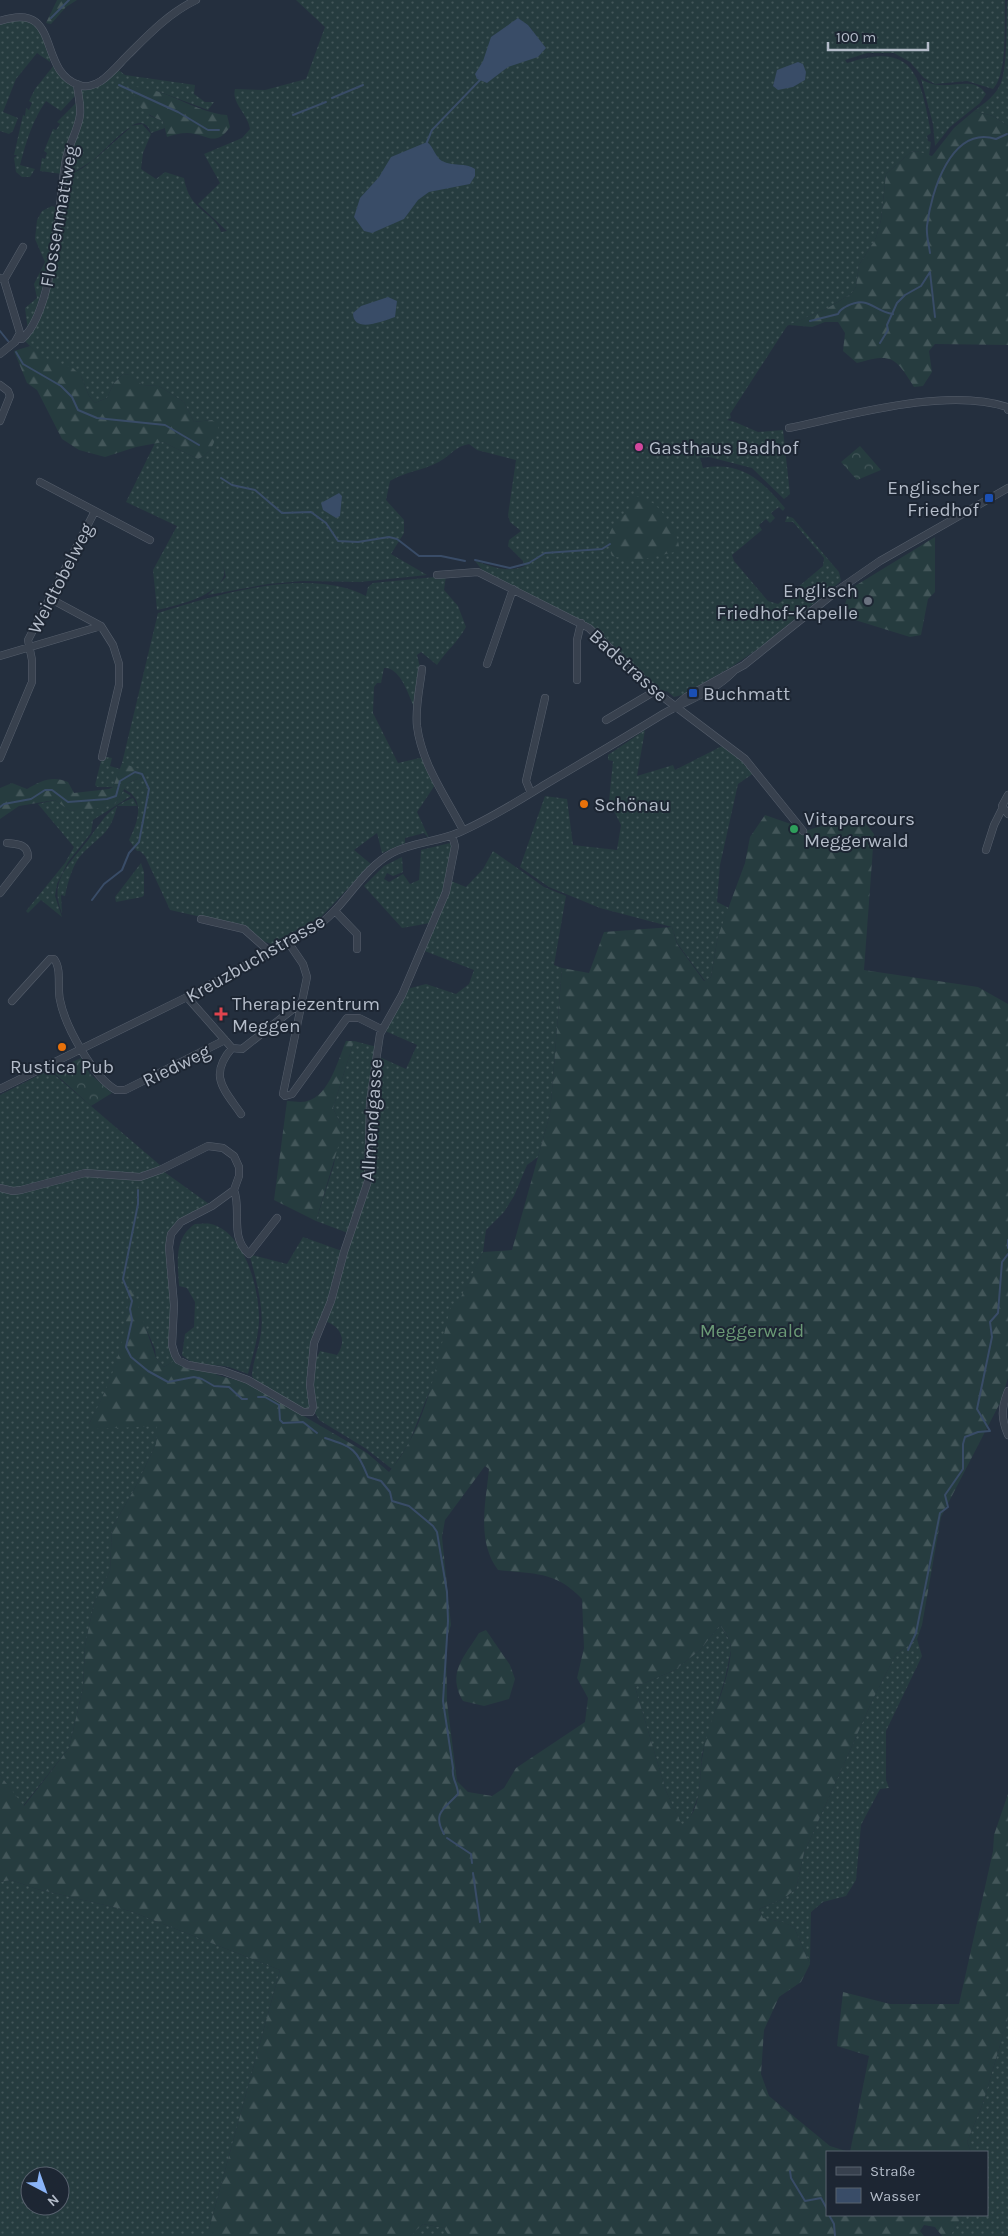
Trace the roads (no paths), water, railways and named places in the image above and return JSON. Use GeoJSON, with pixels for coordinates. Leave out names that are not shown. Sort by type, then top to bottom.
{"type":"FeatureCollection","features":[{"type":"Feature","properties":{"kind":"street"},"geometry":{"type":"LineString","coordinates":[[0,21],[25,15],[36,20],[60,70],[77,84],[90,86],[99,82],[171,14],[196,0]]}},
{"type":"Feature","properties":{"kind":"street","name":"Flossenmattweg"},"geometry":{"type":"LineString","coordinates":[[0,354],[18,338],[22,339],[34,324],[53,254],[67,156],[79,118],[77,84]]}},
{"type":"Feature","properties":{"kind":"street"},"geometry":{"type":"LineString","coordinates":[[18,338],[20,327],[2,279],[22,247]]}},
{"type":"Feature","properties":{"kind":"street"},"geometry":{"type":"LineString","coordinates":[[0,385],[8,391],[10,396],[0,421]]}},
{"type":"Feature","properties":{"kind":"street"},"geometry":{"type":"LineString","coordinates":[[789,428],[938,400],[994,402],[1008,406]]}},
{"type":"Feature","properties":{"kind":"street"},"geometry":{"type":"LineString","coordinates":[[40,482],[95,511]]}},
{"type":"Feature","properties":{"kind":"street","name":"Kreuzbuchstrasse"},"geometry":{"type":"LineString","coordinates":[[0,1089],[187,997],[319,925],[335,911],[366,874],[384,858],[406,847],[452,835],[531,793],[676,706],[686,697],[734,672],[770,646],[863,572],[1008,488]]}},
{"type":"Feature","properties":{"kind":"street","name":"Weidtobelweg"},"geometry":{"type":"LineString","coordinates":[[28,648],[28,640],[95,511],[150,540]]}},
{"type":"Feature","properties":{"kind":"street","name":"Badstrasse"},"geometry":{"type":"LineString","coordinates":[[437,575],[478,572],[581,623],[596,634],[655,691],[745,759],[803,831]]}},
{"type":"Feature","properties":{"kind":"street"},"geometry":{"type":"LineString","coordinates":[[487,664],[513,589]]}},
{"type":"Feature","properties":{"kind":"street"},"geometry":{"type":"LineString","coordinates":[[49,598],[101,626],[112,645],[120,673],[102,757]]}},
{"type":"Feature","properties":{"kind":"street","name":"Badstrasse"},"geometry":{"type":"LineString","coordinates":[[577,680],[577,640],[581,623]]}},
{"type":"Feature","properties":{"kind":"street"},"geometry":{"type":"LineString","coordinates":[[0,656],[101,626]]}},
{"type":"Feature","properties":{"kind":"street"},"geometry":{"type":"LineString","coordinates":[[0,758],[32,682],[32,664],[28,648]]}},
{"type":"Feature","properties":{"kind":"street"},"geometry":{"type":"LineString","coordinates":[[422,668],[418,728],[442,796],[448,800],[463,830]]}},
{"type":"Feature","properties":{"kind":"street"},"geometry":{"type":"LineString","coordinates":[[606,720],[655,691]]}},
{"type":"Feature","properties":{"kind":"street"},"geometry":{"type":"LineString","coordinates":[[531,793],[526,781],[544,698]]}},
{"type":"Feature","properties":{"kind":"street"},"geometry":{"type":"LineString","coordinates":[[986,850],[994,825],[1005,811],[1002,802],[1008,795]]}},
{"type":"Feature","properties":{"kind":"street","name":"Allmendgasse"},"geometry":{"type":"LineString","coordinates":[[234,1190],[212,1206],[180,1222],[171,1234],[169,1247],[174,1305],[172,1346],[175,1355],[178,1360],[188,1365],[235,1374],[303,1412],[311,1412],[313,1407],[310,1385],[314,1343],[331,1301],[344,1252],[368,1181],[370,1102],[375,1055],[381,1029],[402,995],[446,892],[455,846],[452,835]]}},
{"type":"Feature","properties":{"kind":"street"},"geometry":{"type":"LineString","coordinates":[[0,893],[29,855],[24,846],[7,843]]}},
{"type":"Feature","properties":{"kind":"street"},"geometry":{"type":"LineString","coordinates":[[335,911],[357,934],[357,949]]}},
{"type":"Feature","properties":{"kind":"street"},"geometry":{"type":"LineString","coordinates":[[201,919],[244,929],[270,952]]}},
{"type":"Feature","properties":{"kind":"street"},"geometry":{"type":"LineString","coordinates":[[288,942],[306,968],[307,977],[282,1090],[285,1096],[292,1094],[347,1018],[359,1018],[381,1029]]}},
{"type":"Feature","properties":{"kind":"street"},"geometry":{"type":"LineString","coordinates":[[12,1001],[50,959],[54,959],[58,967],[60,1002],[81,1048]]}},
{"type":"Feature","properties":{"kind":"street"},"geometry":{"type":"LineString","coordinates":[[187,997],[225,1040]]}},
{"type":"Feature","properties":{"kind":"street","name":"Riedweg"},"geometry":{"type":"LineString","coordinates":[[81,1048],[96,1074],[113,1089],[122,1091],[225,1040],[232,1048],[242,1049],[302,1002]]}},
{"type":"Feature","properties":{"kind":"street"},"geometry":{"type":"LineString","coordinates":[[232,1048],[223,1058],[219,1071],[220,1082],[241,1114]]}},
{"type":"Feature","properties":{"kind":"street"},"geometry":{"type":"LineString","coordinates":[[0,1188],[13,1191],[21,1190],[85,1173],[140,1177],[160,1170],[208,1146],[223,1148],[234,1156],[239,1167],[239,1176],[234,1190],[237,1196],[238,1236],[249,1254],[277,1218]]}},
{"type":"Feature","properties":{"kind":"street"},"geometry":{"type":"LineString","coordinates":[[1008,1391],[1001,1409],[1002,1421],[1008,1435]]}},
{"type":"Feature","properties":{"kind":"water"},"geometry":{"type":"Polygon","coordinates":[[[518,18],[528,25],[546,48],[538,57],[508,67],[487,83],[477,79],[475,74],[483,61],[491,37],[518,18]]]}},
{"type":"Feature","properties":{"kind":"water"},"geometry":{"type":"Polygon","coordinates":[[[798,62],[803,64],[806,72],[805,80],[793,87],[778,90],[773,86],[777,70],[798,62]]]}},
{"type":"Feature","properties":{"kind":"water"},"geometry":{"type":"Polygon","coordinates":[[[427,142],[442,161],[475,169],[475,176],[470,184],[429,192],[418,200],[404,219],[372,233],[364,231],[354,217],[360,198],[379,177],[391,157],[427,142]]]}},
{"type":"Feature","properties":{"kind":"water"},"geometry":{"type":"Polygon","coordinates":[[[388,297],[397,301],[395,317],[363,325],[354,319],[353,313],[361,306],[388,297]]]}},
{"type":"Feature","properties":{"kind":"water"},"geometry":{"type":"Polygon","coordinates":[[[339,493],[342,496],[340,516],[336,518],[323,510],[321,503],[339,493]]]}},
{"type":"Feature","properties":{"kind":"waterway"},"geometry":{"type":"LineString","coordinates":[[51,18],[69,0]]}},
{"type":"Feature","properties":{"kind":"waterway"},"geometry":{"type":"LineString","coordinates":[[427,142],[432,130],[480,80]]}},
{"type":"Feature","properties":{"kind":"waterway"},"geometry":{"type":"LineString","coordinates":[[119,85],[178,112],[208,130],[219,130]]}},
{"type":"Feature","properties":{"kind":"waterway"},"geometry":{"type":"LineString","coordinates":[[332,98],[363,85]]}},
{"type":"Feature","properties":{"kind":"waterway"},"geometry":{"type":"LineString","coordinates":[[293,115],[326,102]]}},
{"type":"Feature","properties":{"kind":"waterway"},"geometry":{"type":"LineString","coordinates":[[930,253],[927,236],[929,212],[933,196],[946,164],[955,151],[967,142],[980,137],[996,139],[1007,134]]}},
{"type":"Feature","properties":{"kind":"waterway"},"geometry":{"type":"LineString","coordinates":[[930,272],[935,317]]}},
{"type":"Feature","properties":{"kind":"waterway"},"geometry":{"type":"LineString","coordinates":[[880,343],[888,330],[887,325],[897,303],[905,295],[921,286],[930,272]]}},
{"type":"Feature","properties":{"kind":"waterway"},"geometry":{"type":"LineString","coordinates":[[810,321],[838,314],[840,310],[847,306],[861,302],[893,314]]}},
{"type":"Feature","properties":{"kind":"waterway"},"geometry":{"type":"LineString","coordinates":[[0,331],[8,341]]}},
{"type":"Feature","properties":{"kind":"waterway"},"geometry":{"type":"LineString","coordinates":[[16,352],[23,364],[61,386],[72,397],[78,410],[97,418],[165,425],[199,445]]}},
{"type":"Feature","properties":{"kind":"waterway"},"geometry":{"type":"LineString","coordinates":[[221,478],[232,485],[255,490],[282,513],[311,512],[326,523],[338,541],[358,542],[389,537],[397,539],[419,556],[441,556],[465,561]]}},
{"type":"Feature","properties":{"kind":"waterway"},"geometry":{"type":"LineString","coordinates":[[475,560],[510,568],[529,563],[545,553],[602,549],[610,544]]}},
{"type":"Feature","properties":{"kind":"waterway"},"geometry":{"type":"LineString","coordinates":[[0,807],[4,804],[31,799],[45,790],[52,790],[68,802],[107,799],[116,796],[120,781],[135,772],[142,774],[149,789],[139,842],[129,853],[122,870],[104,884],[92,900]]}},
{"type":"Feature","properties":{"kind":"waterway"},"geometry":{"type":"LineString","coordinates":[[138,1190],[138,1204],[123,1279],[132,1301],[130,1309],[132,1320],[126,1347],[131,1357],[148,1371],[168,1382],[194,1377],[214,1386],[229,1387],[242,1399],[247,1399]]}},
{"type":"Feature","properties":{"kind":"waterway"},"geometry":{"type":"LineString","coordinates":[[1008,1240],[1008,1248]]}},
{"type":"Feature","properties":{"kind":"waterway"},"geometry":{"type":"LineString","coordinates":[[908,1650],[916,1633],[940,1513],[948,1507],[945,1495],[963,1469],[963,1444],[965,1437],[978,1432],[990,1431],[977,1409],[992,1337],[990,1322],[998,1313],[1002,1262],[1008,1254]]}},
{"type":"Feature","properties":{"kind":"waterway"},"geometry":{"type":"LineString","coordinates":[[258,1397],[265,1397],[279,1405],[280,1420],[283,1423],[303,1422],[317,1433]]}},
{"type":"Feature","properties":{"kind":"waterway"},"geometry":{"type":"LineString","coordinates":[[325,1438],[353,1450],[361,1460],[368,1477],[381,1481],[390,1492],[392,1501],[409,1506],[433,1526],[437,1532],[447,1592],[448,1621],[443,1701],[453,1775],[458,1794],[439,1816],[444,1834]]}},
{"type":"Feature","properties":{"kind":"waterway"},"geometry":{"type":"LineString","coordinates":[[447,1838],[471,1854],[472,1863]]}},
{"type":"Feature","properties":{"kind":"waterway"},"geometry":{"type":"LineString","coordinates":[[473,1873],[480,1922]]}},
{"type":"Feature","properties":{"kind":"waterway"},"geometry":{"type":"LineString","coordinates":[[790,2171],[791,2178],[805,2201],[821,2198],[826,2207]]}},
{"type":"Feature","properties":{"kind":"waterway"},"geometry":{"type":"LineString","coordinates":[[830,2216],[834,2224],[835,2236]]}},
{"type":"Feature","properties":{"kind":"place","name":"Gasthaus Badhof"},"geometry":{"type":"Point","coordinates":[639,447]}},
{"type":"Feature","properties":{"kind":"place","name":"Englischer Friedhof"},"geometry":{"type":"Point","coordinates":[989,498]}},
{"type":"Feature","properties":{"kind":"place","name":"Englisch Friedhof-Kapelle"},"geometry":{"type":"Point","coordinates":[868,601]}},
{"type":"Feature","properties":{"kind":"place","name":"Buchmatt"},"geometry":{"type":"Point","coordinates":[693,693]}},
{"type":"Feature","properties":{"kind":"place","name":"Schönau"},"geometry":{"type":"Point","coordinates":[584,804]}},
{"type":"Feature","properties":{"kind":"place","name":"Vitaparcours Meggerwald"},"geometry":{"type":"Point","coordinates":[794,829]}},
{"type":"Feature","properties":{"kind":"place","name":"Therapiezentrum Meggen"},"geometry":{"type":"Point","coordinates":[221,1014]}},
{"type":"Feature","properties":{"kind":"place","name":"Rustica Pub"},"geometry":{"type":"Point","coordinates":[62,1047]}},
{"type":"Feature","properties":{"kind":"park label","name":"Meggerwald"},"geometry":{"type":"Point","coordinates":[752,1330]}}]}
